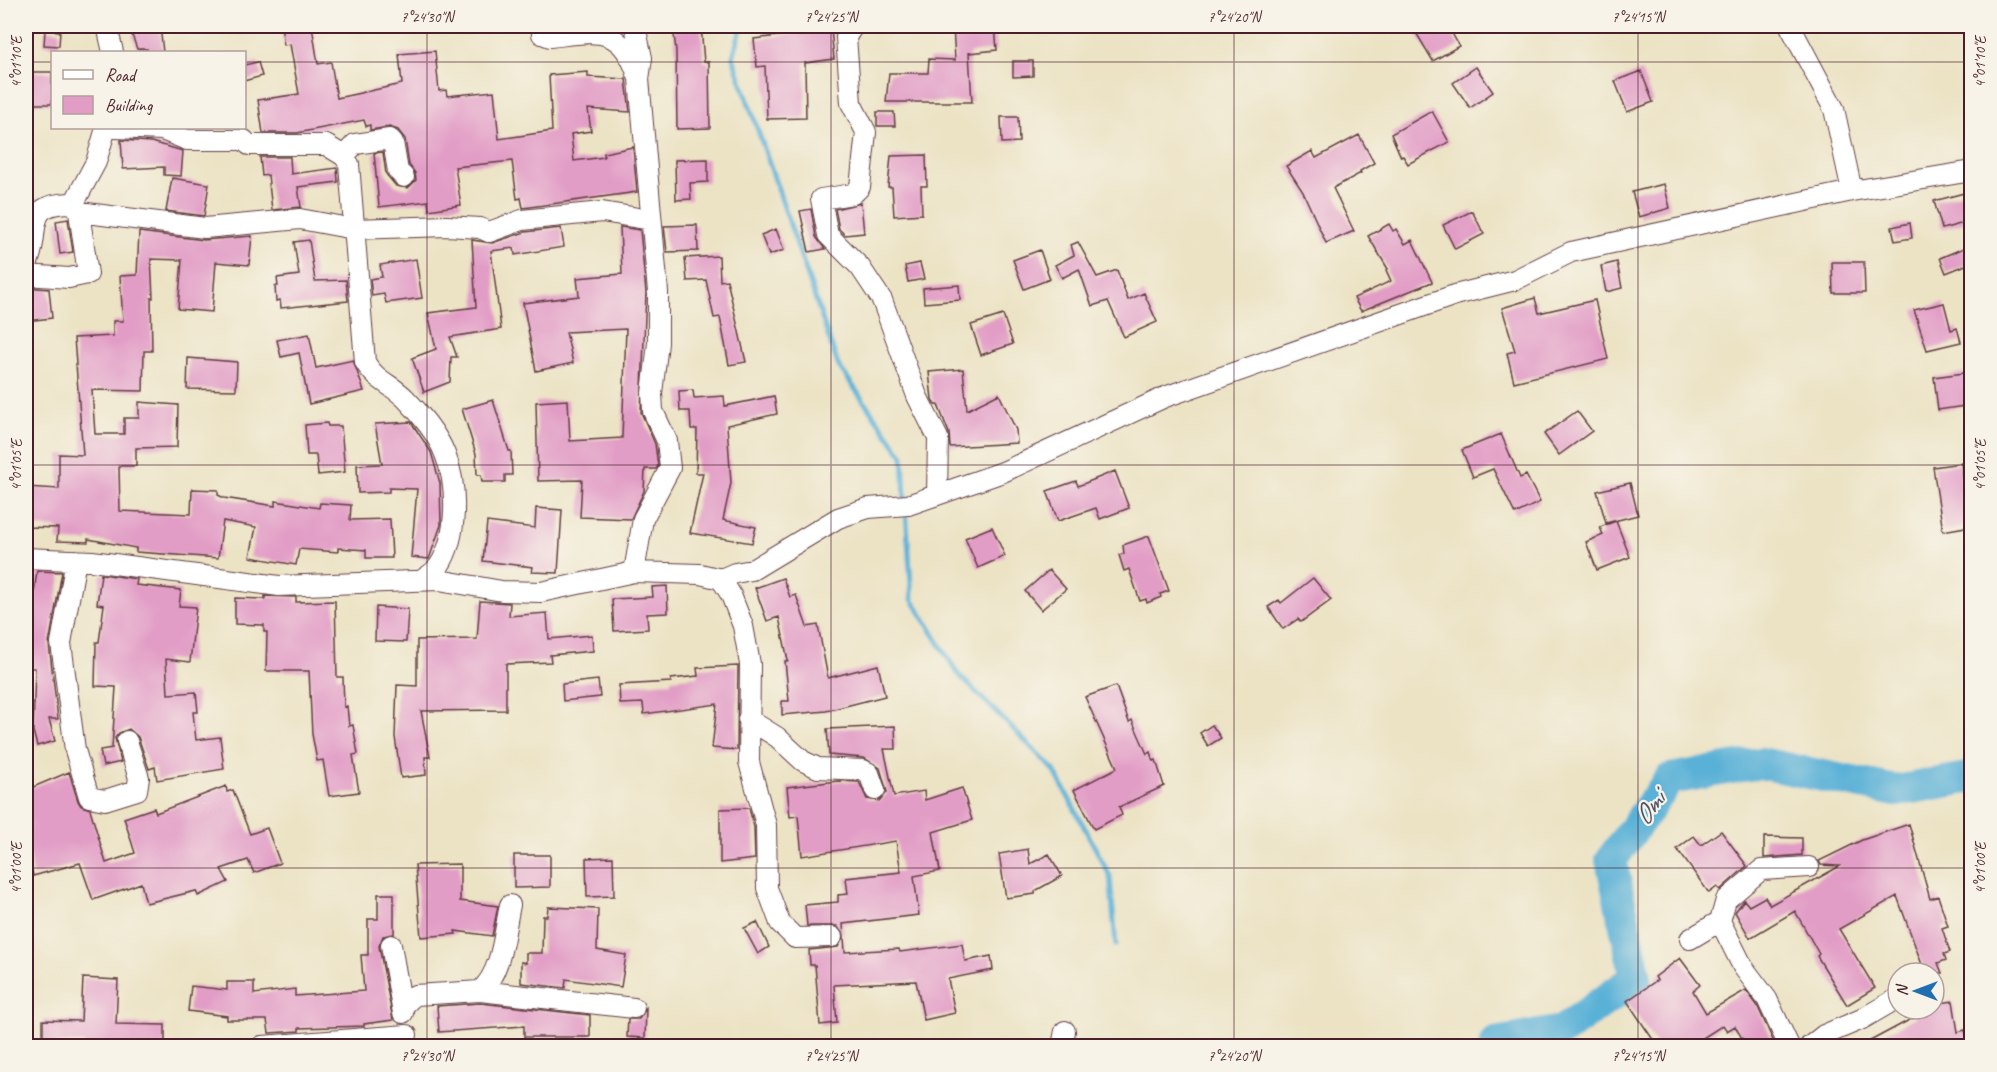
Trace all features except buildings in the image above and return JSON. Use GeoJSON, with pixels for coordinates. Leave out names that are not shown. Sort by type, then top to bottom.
{"type":"FeatureCollection","features":[{"type":"Feature","properties":{"kind":"street"},"geometry":{"type":"LineString","coordinates":[[107,26],[113,51]]}},
{"type":"Feature","properties":{"kind":"street"},"geometry":{"type":"LineString","coordinates":[[634,572],[643,519],[670,468],[667,441],[653,411],[652,393],[658,323],[639,79],[642,58],[635,26]]}},
{"type":"Feature","properties":{"kind":"street"},"geometry":{"type":"LineString","coordinates":[[853,26],[846,37],[850,103],[866,132],[860,187],[853,194],[821,199],[828,235],[860,267],[882,300],[917,396],[938,438],[937,495]]}},
{"type":"Feature","properties":{"kind":"street"},"geometry":{"type":"LineString","coordinates":[[1791,26],[1834,109],[1852,191]]}},
{"type":"Feature","properties":{"kind":"street"},"geometry":{"type":"LineString","coordinates":[[542,34],[550,37],[599,32],[612,36],[631,57],[639,79]]}},
{"type":"Feature","properties":{"kind":"street"},"geometry":{"type":"LineString","coordinates":[[26,275],[69,278],[88,274],[77,207],[96,162],[106,129]]}},
{"type":"Feature","properties":{"kind":"street"},"geometry":{"type":"LineString","coordinates":[[139,129],[162,130],[187,140],[244,140],[249,145],[326,145],[344,156],[349,164],[365,362],[381,382],[404,397],[428,427],[445,453],[452,482],[453,522],[448,549],[437,568],[422,581]]}},
{"type":"Feature","properties":{"kind":"street"},"geometry":{"type":"LineString","coordinates":[[344,156],[355,144],[390,139],[393,142],[398,171],[404,177]]}},
{"type":"Feature","properties":{"kind":"street"},"geometry":{"type":"LineString","coordinates":[[26,558],[76,560],[279,586],[440,580],[502,591],[541,592],[634,572],[668,571],[700,574],[721,579],[752,570],[838,518],[868,507],[902,506],[1003,472],[1165,397],[1455,295],[1515,280],[1571,252],[1852,191],[1971,171]]}},
{"type":"Feature","properties":{"kind":"street"},"geometry":{"type":"LineString","coordinates":[[26,267],[36,236],[35,217],[41,209],[59,203],[205,228],[300,219],[354,229],[447,226],[480,228],[489,232],[522,220],[602,212],[651,220]]}},
{"type":"Feature","properties":{"kind":"street"},"geometry":{"type":"LineString","coordinates":[[76,560],[61,643],[75,750],[89,797],[105,800],[137,790],[140,778],[127,741]]}},
{"type":"Feature","properties":{"kind":"street"},"geometry":{"type":"LineString","coordinates":[[721,579],[731,595],[743,626],[750,664],[748,762],[756,798],[766,825],[767,888],[780,922],[795,938],[832,937]]}},
{"type":"Feature","properties":{"kind":"street"},"geometry":{"type":"LineString","coordinates":[[748,719],[777,736],[803,761],[818,768],[863,770],[869,773],[875,790]]}},
{"type":"Feature","properties":{"kind":"street"},"geometry":{"type":"LineString","coordinates":[[1789,1047],[1767,999],[1743,967],[1720,921],[1726,900],[1761,870],[1809,867]]}},
{"type":"Feature","properties":{"kind":"street"},"geometry":{"type":"LineString","coordinates":[[480,991],[489,984],[495,972],[510,905]]}},
{"type":"Feature","properties":{"kind":"street"},"geometry":{"type":"LineString","coordinates":[[1690,939],[1720,921]]}},
{"type":"Feature","properties":{"kind":"street"},"geometry":{"type":"LineString","coordinates":[[262,1047],[408,1041],[391,945]]}},
{"type":"Feature","properties":{"kind":"street"},"geometry":{"type":"LineString","coordinates":[[402,1007],[415,994],[480,991],[634,1008]]}},
{"type":"Feature","properties":{"kind":"street"},"geometry":{"type":"LineString","coordinates":[[1810,1047],[1824,1035],[1862,1019],[1886,1005]]}},
{"type":"Feature","properties":{"kind":"waterway"},"geometry":{"type":"LineString","coordinates":[[742,26],[733,57],[838,365],[903,456],[905,500]]}},
{"type":"Feature","properties":{"kind":"waterway"},"geometry":{"type":"LineString","coordinates":[[906,509],[912,599],[958,674],[1054,770],[1110,876],[1116,945]]}},
{"type":"Feature","properties":{"kind":"waterway","name":"Omi"},"geometry":{"type":"LineString","coordinates":[[1495,1043],[1562,1031],[1636,978],[1611,860],[1670,779],[1760,763],[1896,791],[1972,777]]}}]}
